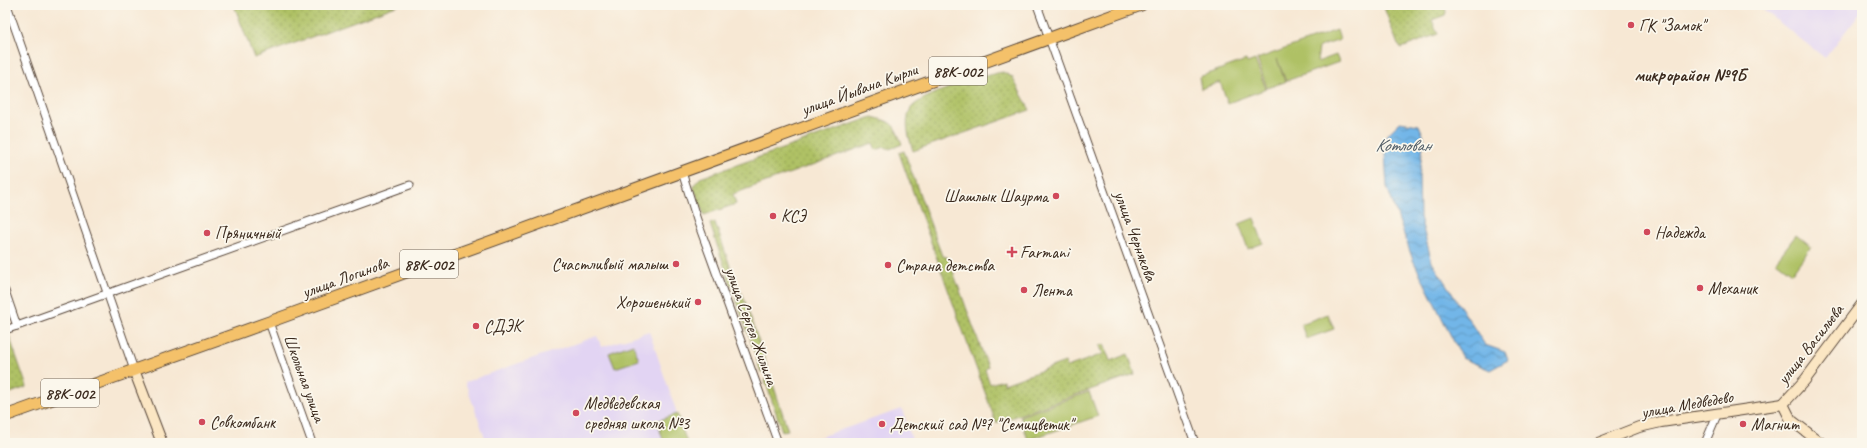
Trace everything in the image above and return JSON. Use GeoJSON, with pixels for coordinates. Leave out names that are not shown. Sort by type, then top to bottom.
{"type":"FeatureCollection","features":[{"type":"Feature","properties":{"kind":"main road","name":"улица Йывана Кырли"},"geometry":{"type":"LineString","coordinates":[[589,206],[1141,5]]}},
{"type":"Feature","properties":{"kind":"main road","name":"улица Логинова"},"geometry":{"type":"LineString","coordinates":[[134,370],[589,206]]}},
{"type":"Feature","properties":{"kind":"main road","name":"88К-002"},"geometry":{"type":"LineString","coordinates":[[5,416],[134,370]]}},
{"type":"Feature","properties":{"kind":"street"},"geometry":{"type":"LineString","coordinates":[[7,5],[134,370],[162,443]]}},
{"type":"Feature","properties":{"kind":"street","name":"улица Чернякова"},"geometry":{"type":"LineString","coordinates":[[1037,5],[1193,442]]}},
{"type":"Feature","properties":{"kind":"street","name":"улица Сергея Жилина"},"geometry":{"type":"LineString","coordinates":[[682,172],[697,220],[778,443]]}},
{"type":"Feature","properties":{"kind":"street"},"geometry":{"type":"LineString","coordinates":[[5,330],[410,185]]}},
{"type":"Feature","properties":{"kind":"street"},"geometry":{"type":"LineString","coordinates":[[5,291],[17,326]]}},
{"type":"Feature","properties":{"kind":"street","name":"улица Васильева"},"geometry":{"type":"LineString","coordinates":[[1783,404],[1805,380],[1862,304]]}},
{"type":"Feature","properties":{"kind":"street","name":"Школьная улица"},"geometry":{"type":"LineString","coordinates":[[269,322],[312,443]]}},
{"type":"Feature","properties":{"kind":"street"},"geometry":{"type":"LineString","coordinates":[[1783,404],[1790,420],[1821,443]]}},
{"type":"Feature","properties":{"kind":"street","name":"улица Медведево"},"geometry":{"type":"LineString","coordinates":[[1598,443],[1639,427],[1662,422],[1783,404]]}},
{"type":"Feature","properties":{"kind":"street"},"geometry":{"type":"LineString","coordinates":[[1705,443],[1717,415]]}},
{"type":"Feature","properties":{"kind":"shaded area"},"geometry":{"type":"Polygon","coordinates":[[[1757,5],[1862,5],[1862,10],[1825,58],[1757,5]]]}},
{"type":"Feature","properties":{"kind":"shaded area","name":"Медведевская средняя школа №3"},"geometry":{"type":"Polygon","coordinates":[[[649,331],[687,443],[487,443],[465,382],[597,336],[602,347],[649,331]]]}},
{"type":"Feature","properties":{"kind":"shaded area","name":"Детский сад №7 \"Семицветик\""},"geometry":{"type":"Polygon","coordinates":[[[902,409],[913,443],[812,443],[811,440],[902,409]]]}},
{"type":"Feature","properties":{"kind":"green space"},"geometry":{"type":"Polygon","coordinates":[[[234,5],[399,5],[254,58],[234,5]]]}},
{"type":"Feature","properties":{"kind":"green space"},"geometry":{"type":"Polygon","coordinates":[[[1383,5],[1444,5],[1446,12],[1445,15],[1432,20],[1438,34],[1402,48],[1398,45],[1383,5]]]}},
{"type":"Feature","properties":{"kind":"green space"},"geometry":{"type":"Polygon","coordinates":[[[1337,30],[1340,40],[1319,47],[1317,62],[1336,55],[1339,62],[1286,81],[1277,59],[1285,82],[1267,88],[1257,59],[1337,30]]]}},
{"type":"Feature","properties":{"kind":"green space"},"geometry":{"type":"Polygon","coordinates":[[[1246,60],[1247,63],[1255,60],[1266,89],[1228,103],[1220,82],[1201,89],[1199,77],[1246,60]]]}},
{"type":"Feature","properties":{"kind":"green space"},"geometry":{"type":"Polygon","coordinates":[[[1003,72],[1012,77],[1030,110],[913,151],[907,120],[910,110],[915,104],[924,98],[952,86],[1003,72]]]}},
{"type":"Feature","properties":{"kind":"green space"},"geometry":{"type":"Polygon","coordinates":[[[872,117],[889,122],[895,128],[902,144],[890,149],[885,147],[876,150],[873,143],[733,194],[736,204],[704,215],[693,186],[700,178],[872,117]]]}},
{"type":"Feature","properties":{"kind":"green space"},"geometry":{"type":"Polygon","coordinates":[[[904,151],[942,256],[948,258],[988,367],[985,370],[990,384],[1003,380],[1004,384],[1065,362],[1067,367],[1103,354],[1100,346],[1104,344],[1110,361],[1128,354],[1135,374],[996,423],[899,153],[904,151]]]}},
{"type":"Feature","properties":{"kind":"green space"},"geometry":{"type":"Polygon","coordinates":[[[1254,218],[1263,243],[1248,249],[1239,224],[1254,218]]]}},
{"type":"Feature","properties":{"kind":"green space"},"geometry":{"type":"Polygon","coordinates":[[[715,222],[736,284],[731,286],[710,224],[715,222]]]}},
{"type":"Feature","properties":{"kind":"green space"},"geometry":{"type":"Polygon","coordinates":[[[1796,235],[1811,247],[1792,273],[1776,261],[1796,235]]]}},
{"type":"Feature","properties":{"kind":"green space"},"geometry":{"type":"Polygon","coordinates":[[[742,293],[768,369],[761,372],[735,295],[742,293]]]}},
{"type":"Feature","properties":{"kind":"green space"},"geometry":{"type":"Polygon","coordinates":[[[1328,314],[1334,329],[1306,339],[1301,324],[1328,314]]]}},
{"type":"Feature","properties":{"kind":"green space"},"geometry":{"type":"Polygon","coordinates":[[[5,324],[27,387],[5,395],[5,324]]]}},
{"type":"Feature","properties":{"kind":"green space"},"geometry":{"type":"Polygon","coordinates":[[[633,344],[639,360],[615,368],[609,353],[633,344]]]}},
{"type":"Feature","properties":{"kind":"green space"},"geometry":{"type":"Polygon","coordinates":[[[771,378],[788,430],[782,431],[765,380],[771,378]]]}},
{"type":"Feature","properties":{"kind":"green space"},"geometry":{"type":"Polygon","coordinates":[[[1089,392],[1098,416],[1028,440],[1020,416],[1089,392]]]}},
{"type":"Feature","properties":{"kind":"green space"},"geometry":{"type":"Polygon","coordinates":[[[677,414],[687,443],[664,443],[657,421],[677,414]]]}},
{"type":"Feature","properties":{"kind":"water","name":"Котлован"},"geometry":{"type":"Polygon","coordinates":[[[1400,122],[1419,125],[1424,137],[1419,177],[1420,217],[1432,262],[1485,345],[1505,352],[1508,360],[1490,370],[1462,358],[1413,260],[1387,187],[1384,138],[1400,122]]]}},
{"type":"Feature","properties":{"kind":"place","name":"ГК \"Замок\""},"geometry":{"type":"Point","coordinates":[1631,25]}},
{"type":"Feature","properties":{"kind":"place","name":"Шашлык Шаурма"},"geometry":{"type":"Point","coordinates":[1056,196]}},
{"type":"Feature","properties":{"kind":"place","name":"КСЭ"},"geometry":{"type":"Point","coordinates":[773,216]}},
{"type":"Feature","properties":{"kind":"place","name":"Надежда"},"geometry":{"type":"Point","coordinates":[1647,232]}},
{"type":"Feature","properties":{"kind":"place","name":"Пряничный"},"geometry":{"type":"Point","coordinates":[207,233]}},
{"type":"Feature","properties":{"kind":"place","name":"Farmani"},"geometry":{"type":"Point","coordinates":[1012,252]}},
{"type":"Feature","properties":{"kind":"place","name":"Счастливый малыш"},"geometry":{"type":"Point","coordinates":[676,264]}},
{"type":"Feature","properties":{"kind":"place","name":"Страна детства"},"geometry":{"type":"Point","coordinates":[888,265]}},
{"type":"Feature","properties":{"kind":"place","name":"Механик"},"geometry":{"type":"Point","coordinates":[1700,288]}},
{"type":"Feature","properties":{"kind":"place","name":"Лента"},"geometry":{"type":"Point","coordinates":[1024,290]}},
{"type":"Feature","properties":{"kind":"place","name":"Хорошенький"},"geometry":{"type":"Point","coordinates":[698,302]}},
{"type":"Feature","properties":{"kind":"place","name":"СДЭК"},"geometry":{"type":"Point","coordinates":[476,326]}},
{"type":"Feature","properties":{"kind":"place","name":"Медведевская средняя школа №3"},"geometry":{"type":"Point","coordinates":[576,413]}},
{"type":"Feature","properties":{"kind":"place","name":"Совкомбанк"},"geometry":{"type":"Point","coordinates":[202,422]}},
{"type":"Feature","properties":{"kind":"place","name":"Детский сад №7 \"Семицветик\""},"geometry":{"type":"Point","coordinates":[882,424]}},
{"type":"Feature","properties":{"kind":"place","name":"Магнит"},"geometry":{"type":"Point","coordinates":[1743,424]}},
{"type":"Feature","properties":{"kind":"district","name":"микрорайон №9Б"},"geometry":{"type":"Point","coordinates":[1690,75]}}]}
